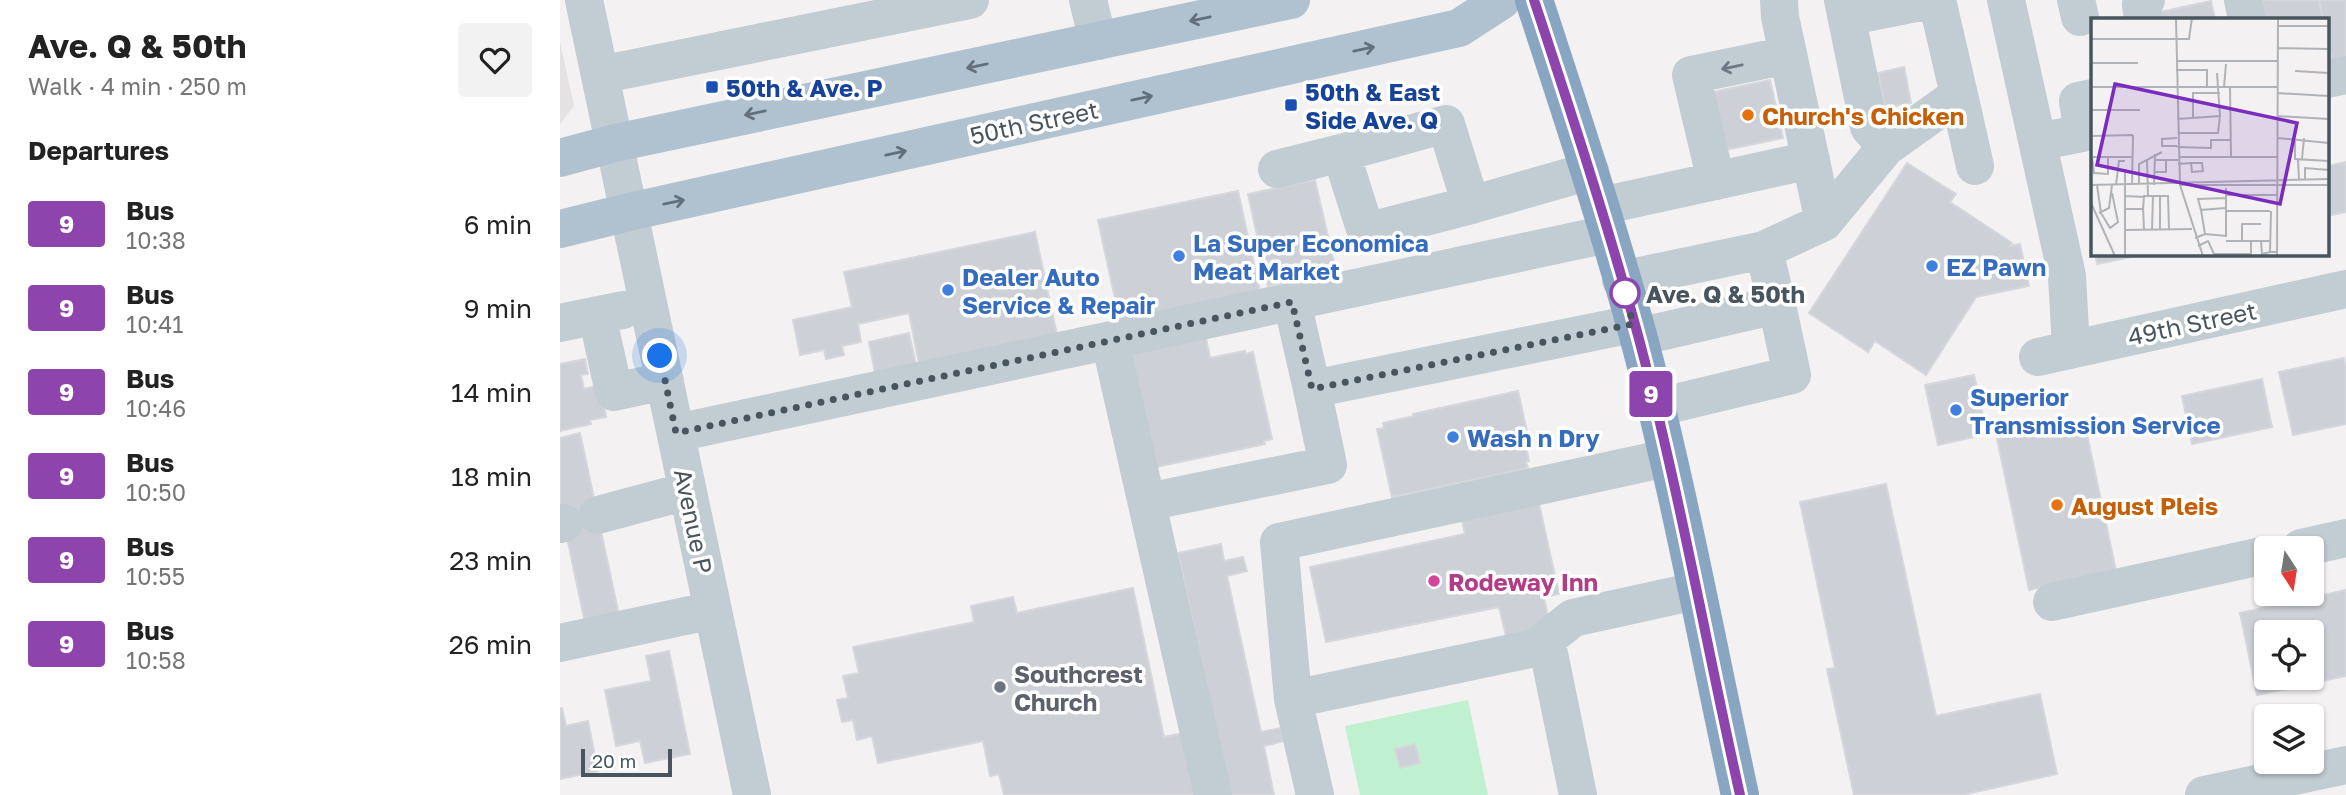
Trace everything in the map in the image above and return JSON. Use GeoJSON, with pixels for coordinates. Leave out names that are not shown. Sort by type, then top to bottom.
{"type":"FeatureCollection","features":[{"type":"Feature","properties":{"kind":"highway"},"geometry":{"type":"LineString","coordinates":[[1534,0],[1600,203],[1636,330],[1667,458],[1740,795]]}},
{"type":"Feature","properties":{"kind":"main road"},"geometry":{"type":"LineString","coordinates":[[560,158],[615,143],[1291,0]]}},
{"type":"Feature","properties":{"kind":"main road","name":"50th Street"},"geometry":{"type":"LineString","coordinates":[[560,229],[1459,28],[1502,0]]}},
{"type":"Feature","properties":{"kind":"street","name":"Avenue P"},"geometry":{"type":"LineString","coordinates":[[584,0],[752,795]]}},
{"type":"Feature","properties":{"kind":"street"},"geometry":{"type":"LineString","coordinates":[[600,75],[970,0]]}},
{"type":"Feature","properties":{"kind":"street"},"geometry":{"type":"LineString","coordinates":[[1088,0],[1098,41]]}},
{"type":"Feature","properties":{"kind":"street"},"geometry":{"type":"LineString","coordinates":[[1779,0],[1781,56],[1804,162],[1824,222]]}},
{"type":"Feature","properties":{"kind":"street"},"geometry":{"type":"LineString","coordinates":[[1886,146],[1869,127],[1845,8],[1931,0]]}},
{"type":"Feature","properties":{"kind":"street"},"geometry":{"type":"LineString","coordinates":[[1937,0],[1975,166]]}},
{"type":"Feature","properties":{"kind":"street"},"geometry":{"type":"LineString","coordinates":[[2006,0],[2038,142],[2089,120]]}},
{"type":"Feature","properties":{"kind":"street"},"geometry":{"type":"LineString","coordinates":[[2143,18],[2141,5],[2146,0]]}},
{"type":"Feature","properties":{"kind":"street"},"geometry":{"type":"LineString","coordinates":[[2244,0],[2247,18]]}},
{"type":"Feature","properties":{"kind":"street"},"geometry":{"type":"LineString","coordinates":[[1716,181],[1691,75],[1781,56]]}},
{"type":"Feature","properties":{"kind":"street"},"geometry":{"type":"LineString","coordinates":[[1621,280],[1764,250],[1824,222],[1886,146],[1959,95]]}},
{"type":"Feature","properties":{"kind":"street"},"geometry":{"type":"LineString","coordinates":[[1277,169],[1446,124],[1471,205]]}},
{"type":"Feature","properties":{"kind":"street","name":"49th Street"},"geometry":{"type":"LineString","coordinates":[[2038,142],[2067,276],[2054,353],[2346,289]]}},
{"type":"Feature","properties":{"kind":"street"},"geometry":{"type":"LineString","coordinates":[[1341,153],[1366,232],[1471,205],[1600,203]]}},
{"type":"Feature","properties":{"kind":"street"},"geometry":{"type":"LineString","coordinates":[[676,433],[1292,302],[1600,203],[1804,162]]}},
{"type":"Feature","properties":{"kind":"street"},"geometry":{"type":"LineString","coordinates":[[1655,408],[1792,375],[1764,250]]}},
{"type":"Feature","properties":{"kind":"street"},"geometry":{"type":"LineString","coordinates":[[1147,502],[1328,465],[1292,302]]}},
{"type":"Feature","properties":{"kind":"street"},"geometry":{"type":"LineString","coordinates":[[649,305],[569,321],[614,392],[665,381]]}},
{"type":"Feature","properties":{"kind":"street"},"geometry":{"type":"LineString","coordinates":[[1312,389],[1777,305]]}},
{"type":"Feature","properties":{"kind":"street"},"geometry":{"type":"LineString","coordinates":[[1110,341],[1213,795]]}},
{"type":"Feature","properties":{"kind":"street"},"geometry":{"type":"LineString","coordinates":[[1315,795],[1293,699],[1279,542],[1667,458]]}},
{"type":"Feature","properties":{"kind":"street"},"geometry":{"type":"LineString","coordinates":[[574,520],[687,491]]}},
{"type":"Feature","properties":{"kind":"street"},"geometry":{"type":"LineString","coordinates":[[2324,543],[2346,538]]}},
{"type":"Feature","properties":{"kind":"street"},"geometry":{"type":"LineString","coordinates":[[2052,602],[2254,558]]}},
{"type":"Feature","properties":{"kind":"street"},"geometry":{"type":"LineString","coordinates":[[1293,699],[1535,648],[1573,618],[1696,591]]}},
{"type":"Feature","properties":{"kind":"street"},"geometry":{"type":"LineString","coordinates":[[560,643],[713,610]]}},
{"type":"Feature","properties":{"kind":"street"},"geometry":{"type":"LineString","coordinates":[[1546,639],[1578,795]]}},
{"type":"Feature","properties":{"kind":"street"},"geometry":{"type":"LineString","coordinates":[[2204,795],[2346,765]]}},
{"type":"Feature","properties":{"kind":"shaded area"},"geometry":{"type":"Polygon","coordinates":[[[560,41],[574,106],[560,124],[560,41]]]}},
{"type":"Feature","properties":{"kind":"green space"},"geometry":{"type":"Polygon","coordinates":[[[1468,700],[1488,795],[1360,795],[1345,726],[1468,700]]]}},
{"type":"Feature","properties":{"kind":"building"},"geometry":{"type":"Polygon","coordinates":[[[2262,0],[2319,0],[2323,18],[2266,18],[2262,0]]]}},
{"type":"Feature","properties":{"kind":"building"},"geometry":{"type":"Polygon","coordinates":[[[2319,0],[2346,0],[2346,62],[2333,65],[2329,45],[2329,18],[2323,18],[2319,0]]]}},
{"type":"Feature","properties":{"kind":"building"},"geometry":{"type":"Polygon","coordinates":[[[2211,1],[2215,18],[2156,18],[2155,13],[2211,1]]]}},
{"type":"Feature","properties":{"kind":"building"},"geometry":{"type":"Polygon","coordinates":[[[1904,67],[1911,103],[1885,108],[1878,73],[1904,67]]]}},
{"type":"Feature","properties":{"kind":"building","name":"Church's Chicken"},"geometry":{"type":"Polygon","coordinates":[[[1770,80],[1783,138],[1725,150],[1713,92],[1770,80]]]}},
{"type":"Feature","properties":{"kind":"building"},"geometry":{"type":"Polygon","coordinates":[[[2346,162],[2346,212],[2329,216],[2329,166],[2346,162]]]}},
{"type":"Feature","properties":{"kind":"building","name":"EZ Pawn"},"geometry":{"type":"Polygon","coordinates":[[[1907,163],[1956,194],[1950,202],[2012,243],[2010,246],[2020,244],[2029,286],[1976,297],[1926,375],[1875,341],[1868,352],[1809,313],[1907,163]]]}},
{"type":"Feature","properties":{"kind":"building"},"geometry":{"type":"Polygon","coordinates":[[[1315,180],[1336,271],[1268,286],[1248,194],[1315,180]]]}},
{"type":"Feature","properties":{"kind":"building","name":"La Super Economica Meat Market"},"geometry":{"type":"Polygon","coordinates":[[[1238,191],[1260,292],[1120,322],[1098,220],[1238,191]]]}},
{"type":"Feature","properties":{"kind":"building","name":"Dealer Auto Service & Repair"},"geometry":{"type":"Polygon","coordinates":[[[1035,232],[1057,335],[919,364],[909,313],[858,324],[861,342],[842,346],[844,355],[826,359],[824,350],[800,355],[793,320],[852,307],[844,272],[1035,232]]]}},
{"type":"Feature","properties":{"kind":"building"},"geometry":{"type":"Polygon","coordinates":[[[2095,256],[2136,256],[2097,264],[2095,256]]]}},
{"type":"Feature","properties":{"kind":"building"},"geometry":{"type":"Polygon","coordinates":[[[909,333],[916,365],[875,373],[869,342],[909,333]]]}},
{"type":"Feature","properties":{"kind":"building"},"geometry":{"type":"Polygon","coordinates":[[[1205,333],[1210,358],[1253,352],[1272,439],[1264,441],[1265,444],[1156,467],[1130,349],[1205,333]]]}},
{"type":"Feature","properties":{"kind":"building"},"geometry":{"type":"Polygon","coordinates":[[[2344,358],[2346,424],[2293,435],[2279,372],[2344,358]]]}},
{"type":"Feature","properties":{"kind":"building"},"geometry":{"type":"Polygon","coordinates":[[[585,359],[588,374],[581,375],[584,389],[600,385],[606,417],[590,420],[591,424],[560,431],[560,364],[585,359]]]}},
{"type":"Feature","properties":{"kind":"building","name":"Superior Transmission Service"},"geometry":{"type":"Polygon","coordinates":[[[1974,375],[1987,434],[1938,445],[1925,385],[1974,375]]]}},
{"type":"Feature","properties":{"kind":"building"},"geometry":{"type":"Polygon","coordinates":[[[2262,379],[2272,427],[2192,444],[2182,396],[2262,379]]]}},
{"type":"Feature","properties":{"kind":"building","name":"Wash n Dry"},"geometry":{"type":"Polygon","coordinates":[[[1518,391],[1530,445],[1526,446],[1528,468],[1392,497],[1377,429],[1384,428],[1383,423],[1518,391]]]}},
{"type":"Feature","properties":{"kind":"building","name":"August Pleis"},"geometry":{"type":"Polygon","coordinates":[[[2084,420],[2116,571],[2029,590],[1997,439],[2084,420]]]}},
{"type":"Feature","properties":{"kind":"building"},"geometry":{"type":"Polygon","coordinates":[[[580,433],[619,615],[585,623],[560,504],[560,438],[580,433]]]}},
{"type":"Feature","properties":{"kind":"building"},"geometry":{"type":"Polygon","coordinates":[[[1886,484],[1936,716],[2040,694],[2057,774],[1962,795],[1854,795],[1827,669],[1835,668],[1800,502],[1886,484]]]}},
{"type":"Feature","properties":{"kind":"building","name":"Rodeway Inn"},"geometry":{"type":"Polygon","coordinates":[[[1538,499],[1559,594],[1544,597],[1550,627],[1506,636],[1499,607],[1326,642],[1310,567],[1465,534],[1461,515],[1538,499]]]}},
{"type":"Feature","properties":{"kind":"building"},"geometry":{"type":"Polygon","coordinates":[[[1221,544],[1224,561],[1243,557],[1247,571],[1227,576],[1261,732],[1281,728],[1284,741],[1264,746],[1274,795],[1230,795],[1178,553],[1221,544]]]}},
{"type":"Feature","properties":{"kind":"building","name":"Southcrest Church"},"geometry":{"type":"Polygon","coordinates":[[[1133,588],[1164,737],[1184,733],[1198,795],[1004,795],[999,774],[990,776],[983,741],[878,763],[872,736],[857,740],[853,720],[842,722],[837,700],[848,698],[843,676],[859,673],[853,647],[974,622],[971,606],[1013,597],[1017,613],[1133,588]]]}},
{"type":"Feature","properties":{"kind":"building"},"geometry":{"type":"Polygon","coordinates":[[[2346,590],[2346,676],[2324,681],[2324,620],[2254,620],[2254,681],[2240,613],[2272,606],[2324,606],[2324,595],[2346,590]]]}},
{"type":"Feature","properties":{"kind":"building"},"geometry":{"type":"Polygon","coordinates":[[[669,651],[690,754],[645,763],[640,741],[616,746],[605,690],[651,681],[646,656],[669,651]]]}},
{"type":"Feature","properties":{"kind":"building"},"geometry":{"type":"Polygon","coordinates":[[[2256,690],[2280,690],[2257,695],[2256,690]]]}},
{"type":"Feature","properties":{"kind":"building"},"geometry":{"type":"Polygon","coordinates":[[[562,708],[566,726],[588,721],[598,771],[560,779],[562,708]]]}},
{"type":"Feature","properties":{"kind":"building"},"geometry":{"type":"Polygon","coordinates":[[[1415,744],[1420,763],[1400,768],[1395,749],[1415,744]]]}},
{"type":"Feature","properties":{"kind":"bus line","name":"9"},"geometry":{"type":"LineString","coordinates":[[1534,0],[1596,188],[1638,337],[1669,466],[1740,795]]}},
{"type":"Feature","properties":{"kind":"place","name":"50th & Ave. P"},"geometry":{"type":"Point","coordinates":[712,87]}},
{"type":"Feature","properties":{"kind":"place","name":"50th & East Side Ave. Q"},"geometry":{"type":"Point","coordinates":[1291,105]}},
{"type":"Feature","properties":{"kind":"place","name":"Church's Chicken"},"geometry":{"type":"Point","coordinates":[1748,115]}},
{"type":"Feature","properties":{"kind":"place","name":"La Super Economica Meat Market"},"geometry":{"type":"Point","coordinates":[1179,256]}},
{"type":"Feature","properties":{"kind":"place","name":"EZ Pawn"},"geometry":{"type":"Point","coordinates":[1932,266]}},
{"type":"Feature","properties":{"kind":"place","name":"Dealer Auto Service & Repair"},"geometry":{"type":"Point","coordinates":[948,290]}},
{"type":"Feature","properties":{"kind":"place","name":"Ave. Q & 50th"},"geometry":{"type":"Point","coordinates":[1625,293]}},
{"type":"Feature","properties":{"kind":"place","name":"Superior Transmission Service"},"geometry":{"type":"Point","coordinates":[1956,410]}},
{"type":"Feature","properties":{"kind":"place","name":"Wash n Dry"},"geometry":{"type":"Point","coordinates":[1453,437]}},
{"type":"Feature","properties":{"kind":"place","name":"August Pleis"},"geometry":{"type":"Point","coordinates":[2057,505]}},
{"type":"Feature","properties":{"kind":"place","name":"Rodeway Inn"},"geometry":{"type":"Point","coordinates":[1434,581]}},
{"type":"Feature","properties":{"kind":"place","name":"Southcrest Church"},"geometry":{"type":"Point","coordinates":[1000,687]}},
{"type":"Feature","properties":{"kind":"route"},"geometry":{"type":"LineString","coordinates":[[660,356],[676,433],[1292,302],[1312,389],[1633,324],[1625,293]]}}]}
